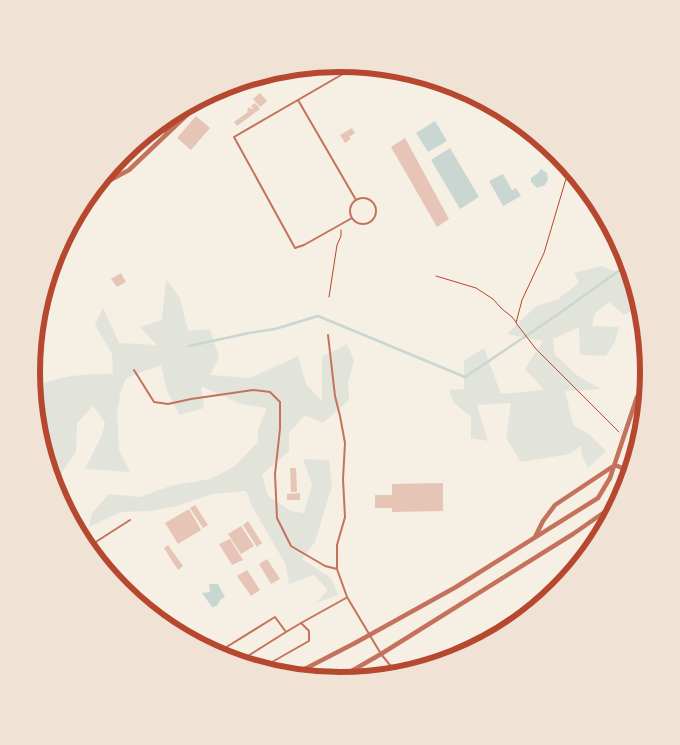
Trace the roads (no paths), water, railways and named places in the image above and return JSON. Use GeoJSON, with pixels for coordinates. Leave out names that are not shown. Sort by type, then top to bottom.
{"type":"FeatureCollection","features":[{"type":"Feature","properties":{"kind":"street"},"geometry":{"type":"LineString","coordinates":[[110,180],[129,170],[187,115]]}},
{"type":"Feature","properties":{"kind":"street"},"geometry":{"type":"LineString","coordinates":[[162,131],[171,129]]}},
{"type":"Feature","properties":{"kind":"street"},"geometry":{"type":"LineString","coordinates":[[303,670],[456,587],[598,498],[610,478],[639,397]]}},
{"type":"Feature","properties":{"kind":"street"},"geometry":{"type":"LineString","coordinates":[[615,465],[624,469]]}},
{"type":"Feature","properties":{"kind":"street"},"geometry":{"type":"LineString","coordinates":[[535,538],[555,504],[615,465]]}},
{"type":"Feature","properties":{"kind":"street"},"geometry":{"type":"LineString","coordinates":[[350,672],[573,534],[606,511]]}},
{"type":"Feature","properties":{"kind":"lane"},"geometry":{"type":"LineString","coordinates":[[347,72],[234,137],[295,248],[304,245],[352,218]]}},
{"type":"Feature","properties":{"kind":"lane"},"geometry":{"type":"LineString","coordinates":[[298,100],[356,200]]}},
{"type":"Feature","properties":{"kind":"lane"},"geometry":{"type":"LineString","coordinates":[[362,198],[374,203],[376,212],[372,220],[365,223],[356,222],[352,218],[350,208],[356,200],[362,198]]}},
{"type":"Feature","properties":{"kind":"lane"},"geometry":{"type":"LineString","coordinates":[[328,335],[335,396],[344,443],[345,516],[337,545],[336,569],[347,598],[381,654],[392,668]]}},
{"type":"Feature","properties":{"kind":"lane"},"geometry":{"type":"LineString","coordinates":[[134,370],[154,402],[168,404],[253,390],[270,392],[280,402],[280,429],[275,474],[278,518],[291,546],[325,566],[336,569]]}},
{"type":"Feature","properties":{"kind":"lane"},"geometry":{"type":"LineString","coordinates":[[94,543],[130,520]]}},
{"type":"Feature","properties":{"kind":"lane"},"geometry":{"type":"LineString","coordinates":[[246,657],[301,623],[347,598]]}},
{"type":"Feature","properties":{"kind":"lane"},"geometry":{"type":"LineString","coordinates":[[223,649],[275,617],[286,632]]}},
{"type":"Feature","properties":{"kind":"lane"},"geometry":{"type":"LineString","coordinates":[[269,664],[309,640],[309,631],[301,623]]}},
{"type":"Feature","properties":{"kind":"waterway"},"geometry":{"type":"LineString","coordinates":[[189,346],[275,329],[318,316],[465,377],[621,269]]}}]}
